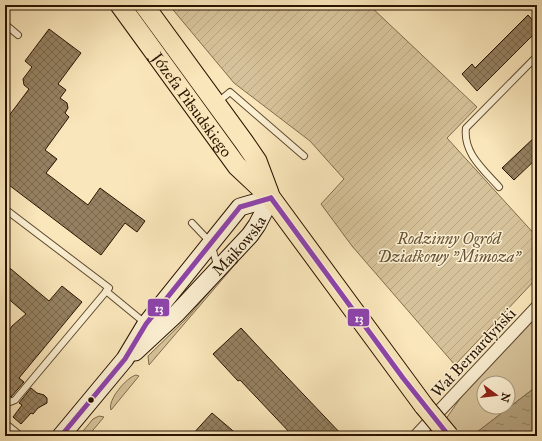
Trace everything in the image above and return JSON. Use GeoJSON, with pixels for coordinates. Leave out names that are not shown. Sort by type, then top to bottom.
{"type":"FeatureCollection","features":[{"type":"Feature","properties":{"kind":"main road","name":"Józefa Piłsudskiego"},"geometry":{"type":"LineString","coordinates":[[120,5],[237,166],[271,198],[424,406],[449,436]]}},
{"type":"Feature","properties":{"kind":"main road","name":"Józefa Piłsudskiego"},"geometry":{"type":"LineString","coordinates":[[144,5],[217,103],[257,161],[271,198]]}},
{"type":"Feature","properties":{"kind":"main road","name":"Majkowska"},"geometry":{"type":"LineString","coordinates":[[61,436],[125,359],[146,324],[240,207],[271,198]]}},
{"type":"Feature","properties":{"kind":"main road","name":"Majkowska"},"geometry":{"type":"LineString","coordinates":[[125,359],[154,336],[218,269],[257,225],[271,198]]}},
{"type":"Feature","properties":{"kind":"street","name":"Wał Bernardyński"},"geometry":{"type":"LineString","coordinates":[[416,436],[537,307]]}},
{"type":"Feature","properties":{"kind":"lane"},"geometry":{"type":"LineString","coordinates":[[5,24],[18,35]]}},
{"type":"Feature","properties":{"kind":"lane"},"geometry":{"type":"LineString","coordinates":[[499,187],[468,150],[465,136],[466,128],[537,56]]}},
{"type":"Feature","properties":{"kind":"lane"},"geometry":{"type":"LineString","coordinates":[[217,103],[230,92],[304,156]]}},
{"type":"Feature","properties":{"kind":"lane"},"geometry":{"type":"LineString","coordinates":[[5,209],[109,288],[15,400],[5,404]]}},
{"type":"Feature","properties":{"kind":"lane"},"geometry":{"type":"LineString","coordinates":[[192,223],[211,243],[218,269]]}},
{"type":"Feature","properties":{"kind":"lane"},"geometry":{"type":"LineString","coordinates":[[106,291],[146,324]]}},
{"type":"Feature","properties":{"kind":"lane"},"geometry":{"type":"LineString","coordinates":[[5,423],[20,436]]}},
{"type":"Feature","properties":{"kind":"green space","name":"Rodzinny Ogród Działkowy \"Mimoza\""},"geometry":{"type":"Polygon","coordinates":[[[169,5],[369,5],[477,107],[447,138],[537,237],[537,278],[455,365],[352,246],[321,204],[344,179],[310,141],[234,83],[169,5]]]}},
{"type":"Feature","properties":{"kind":"green space"},"geometry":{"type":"Polygon","coordinates":[[[244,251],[244,254],[149,365],[148,356],[187,318],[244,251]]]}},
{"type":"Feature","properties":{"kind":"green space"},"geometry":{"type":"Polygon","coordinates":[[[537,316],[537,386],[516,402],[516,375],[481,375],[537,316]]]}},
{"type":"Feature","properties":{"kind":"green space"},"geometry":{"type":"Polygon","coordinates":[[[136,375],[139,376],[111,410],[112,401],[115,395],[123,384],[136,375]]]}},
{"type":"Feature","properties":{"kind":"green space"},"geometry":{"type":"Polygon","coordinates":[[[476,380],[476,415],[499,415],[472,436],[428,436],[443,423],[464,393],[476,380]]]}},
{"type":"Feature","properties":{"kind":"green space"},"geometry":{"type":"Polygon","coordinates":[[[99,416],[104,417],[88,436],[79,436],[93,419],[99,416]]]}},
{"type":"Feature","properties":{"kind":"water"},"geometry":{"type":"Polygon","coordinates":[[[537,386],[537,436],[472,436],[499,415],[516,415],[516,402],[537,386]]]}},
{"type":"Feature","properties":{"kind":"building"},"geometry":{"type":"Polygon","coordinates":[[[528,15],[537,25],[537,31],[477,91],[462,74],[472,64],[475,68],[528,15]]]}},
{"type":"Feature","properties":{"kind":"building"},"geometry":{"type":"Polygon","coordinates":[[[49,29],[81,53],[58,84],[66,90],[60,98],[67,103],[68,108],[65,113],[69,117],[45,150],[57,159],[46,173],[88,205],[100,188],[145,221],[137,232],[125,223],[101,255],[5,182],[5,121],[29,89],[24,85],[23,79],[32,67],[25,61],[49,29]]]}},
{"type":"Feature","properties":{"kind":"building"},"geometry":{"type":"Polygon","coordinates":[[[537,135],[537,158],[514,180],[502,168],[537,135]]]}},
{"type":"Feature","properties":{"kind":"building"},"geometry":{"type":"Polygon","coordinates":[[[5,264],[49,301],[62,286],[82,302],[19,378],[24,382],[11,397],[5,391],[5,338],[12,326],[26,314],[5,296],[5,264]]]}},
{"type":"Feature","properties":{"kind":"building"},"geometry":{"type":"Polygon","coordinates":[[[241,328],[343,436],[293,436],[240,380],[238,381],[213,354],[241,328]]]}},
{"type":"Feature","properties":{"kind":"building"},"geometry":{"type":"Polygon","coordinates":[[[31,388],[37,393],[44,395],[47,398],[47,403],[38,408],[33,414],[31,413],[21,424],[13,417],[22,405],[19,403],[31,388]]]}},
{"type":"Feature","properties":{"kind":"building"},"geometry":{"type":"Polygon","coordinates":[[[212,413],[239,436],[191,436],[212,413]]]}},
{"type":"Feature","properties":{"kind":"transit line","name":"13"},"geometry":{"type":"LineString","coordinates":[[271,198],[403,378],[449,436]]}},
{"type":"Feature","properties":{"kind":"transit line","name":"13"},"geometry":{"type":"LineString","coordinates":[[61,436],[125,359],[146,324],[240,207],[271,198]]}}]}
